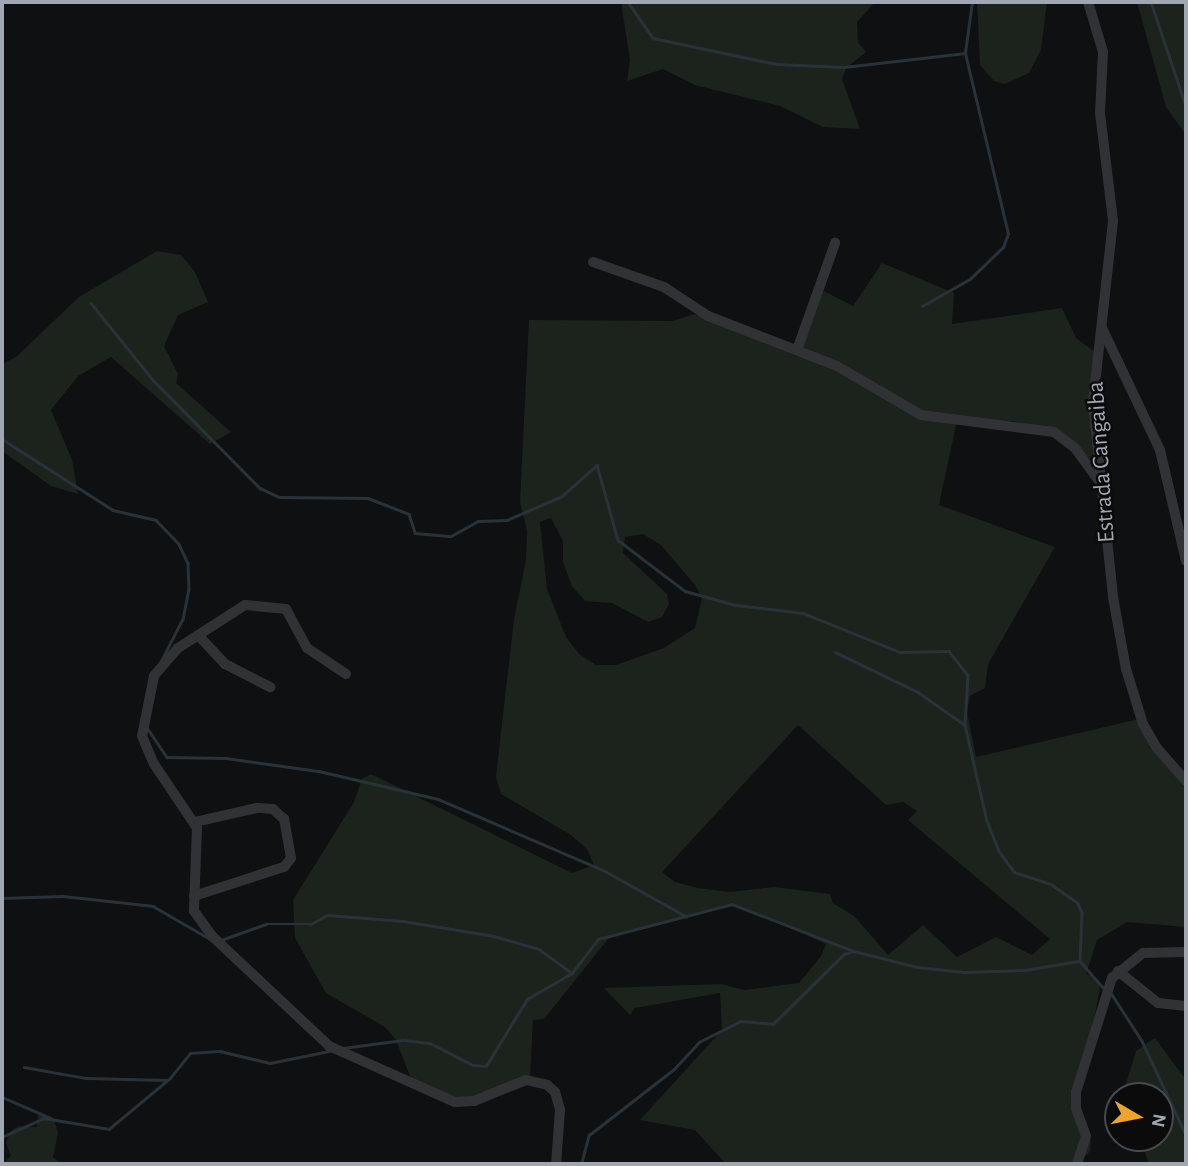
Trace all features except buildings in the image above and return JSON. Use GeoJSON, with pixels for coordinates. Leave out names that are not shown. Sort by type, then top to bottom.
{"type":"FeatureCollection","features":[{"type":"Feature","properties":{"kind":"street","name":"Estrada Cangaiba"},"geometry":{"type":"LineString","coordinates":[[1088,2],[1102,52],[1100,113],[1113,220],[1093,394],[1113,597],[1126,670],[1150,737],[1186,782]]}},
{"type":"Feature","properties":{"kind":"street"},"geometry":{"type":"LineString","coordinates":[[797,350],[835,243]]}},
{"type":"Feature","properties":{"kind":"street"},"geometry":{"type":"LineString","coordinates":[[593,262],[664,287],[708,316],[867,380],[921,415],[1054,432],[1074,448],[1101,484]]}},
{"type":"Feature","properties":{"kind":"street"},"geometry":{"type":"LineString","coordinates":[[1102,328],[1160,450],[1186,561]]}},
{"type":"Feature","properties":{"kind":"street"},"geometry":{"type":"LineString","coordinates":[[346,674],[307,648],[282,607],[240,605],[178,649],[154,676],[142,723],[153,764],[195,822],[200,846],[194,911],[212,936],[329,1046],[455,1102],[474,1101],[526,1080],[552,1089],[560,1110],[556,1164]]}},
{"type":"Feature","properties":{"kind":"street"},"geometry":{"type":"LineString","coordinates":[[198,635],[225,664],[270,687]]}},
{"type":"Feature","properties":{"kind":"street"},"geometry":{"type":"LineString","coordinates":[[194,896],[284,867],[291,858],[284,819],[272,809],[257,808],[195,822]]}},
{"type":"Feature","properties":{"kind":"street"},"geometry":{"type":"LineString","coordinates":[[1077,1164],[1086,1136],[1076,1108],[1078,1079],[1109,985],[1118,971],[1143,953],[1186,952]]}},
{"type":"Feature","properties":{"kind":"street"},"geometry":{"type":"LineString","coordinates":[[1118,971],[1158,1003],[1186,1006]]}},
{"type":"Feature","properties":{"kind":"shaded area"},"geometry":{"type":"Polygon","coordinates":[[[621,2],[875,2],[857,22],[858,42],[866,52],[846,68],[842,79],[860,129],[823,127],[780,106],[695,85],[663,69],[627,81],[630,60],[621,2]]]}},
{"type":"Feature","properties":{"kind":"shaded area"},"geometry":{"type":"Polygon","coordinates":[[[977,2],[1047,2],[1041,50],[1029,73],[1005,84],[994,81],[980,65],[977,2]]]}},
{"type":"Feature","properties":{"kind":"shaded area"},"geometry":{"type":"Polygon","coordinates":[[[1137,2],[1186,2],[1186,135],[1166,107],[1137,2]]]}},
{"type":"Feature","properties":{"kind":"shaded area"},"geometry":{"type":"Polygon","coordinates":[[[157,251],[181,255],[195,272],[208,302],[178,315],[164,346],[178,374],[176,383],[231,432],[210,444],[111,357],[78,376],[51,410],[72,460],[78,494],[51,486],[2,451],[2,364],[16,357],[79,297],[157,251]]]}},
{"type":"Feature","properties":{"kind":"shaded area"},"geometry":{"type":"Polygon","coordinates":[[[882,263],[954,293],[952,324],[1062,308],[1076,338],[1096,353],[1099,465],[1057,436],[1014,421],[957,420],[939,505],[1055,547],[988,664],[985,688],[970,696],[967,712],[976,757],[1139,719],[1186,785],[1186,927],[1127,922],[1097,940],[1086,974],[1098,979],[1100,987],[1076,1120],[1091,1140],[1090,1151],[1078,1164],[726,1164],[695,1130],[640,1120],[722,1030],[720,993],[635,1008],[630,1015],[604,988],[721,984],[744,990],[799,983],[821,956],[826,944],[738,905],[612,934],[544,1019],[533,1020],[530,1077],[465,1100],[430,1091],[410,1076],[396,1040],[385,1027],[326,993],[295,938],[293,900],[354,802],[362,779],[371,774],[572,873],[594,865],[587,849],[571,835],[501,794],[496,777],[514,619],[526,560],[527,531],[520,502],[529,320],[673,321],[694,314],[799,355],[822,290],[853,306],[882,263]],[[551,518],[540,522],[547,589],[566,637],[579,654],[596,665],[616,665],[664,648],[695,628],[702,598],[695,585],[661,545],[643,534],[625,537],[623,553],[667,594],[669,604],[662,617],[648,622],[612,603],[585,601],[572,586],[563,562],[563,541],[551,518]],[[798,725],[662,872],[675,882],[698,888],[730,892],[774,887],[830,894],[833,903],[854,916],[888,955],[923,925],[957,957],[996,937],[1032,955],[1050,939],[908,820],[917,811],[903,802],[886,805],[798,725]]]}},
{"type":"Feature","properties":{"kind":"shaded area"},"geometry":{"type":"Polygon","coordinates":[[[1155,1038],[1186,1080],[1186,1164],[1149,1164],[1145,1152],[1174,1152],[1174,1082],[1127,1082],[1136,1051],[1155,1038]]]}},
{"type":"Feature","properties":{"kind":"shaded area"},"geometry":{"type":"Polygon","coordinates":[[[38,1113],[54,1119],[58,1133],[53,1157],[61,1164],[2,1164],[11,1156],[6,1143],[11,1131],[19,1126],[37,1127],[38,1113]]]}},
{"type":"Feature","properties":{"kind":"waterway"},"geometry":{"type":"LineString","coordinates":[[628,2],[653,38],[776,64],[844,67],[965,53]]}},
{"type":"Feature","properties":{"kind":"waterway"},"geometry":{"type":"LineString","coordinates":[[922,306],[970,279],[1003,247],[1008,234],[965,53],[972,2]]}},
{"type":"Feature","properties":{"kind":"waterway"},"geometry":{"type":"LineString","coordinates":[[1151,2],[1186,106]]}},
{"type":"Feature","properties":{"kind":"waterway"},"geometry":{"type":"LineString","coordinates":[[91,303],[154,381],[260,488],[279,497],[368,498],[409,514],[415,533],[451,536],[478,521],[507,520],[562,496],[597,465],[618,540],[685,591],[736,605],[803,613],[900,652],[949,651],[968,675],[965,725],[987,821],[999,851],[1014,872],[1051,884],[1078,903],[1082,913],[1080,961],[1105,990]]}},
{"type":"Feature","properties":{"kind":"waterway"},"geometry":{"type":"LineString","coordinates":[[2,439],[113,510],[156,520],[179,544],[188,563],[189,589],[183,619],[160,664]]}},
{"type":"Feature","properties":{"kind":"waterway"},"geometry":{"type":"LineString","coordinates":[[835,652],[918,692],[965,725]]}},
{"type":"Feature","properties":{"kind":"waterway"},"geometry":{"type":"LineString","coordinates":[[148,729],[167,757],[226,758],[319,771],[438,799],[605,871],[686,916]]}},
{"type":"Feature","properties":{"kind":"waterway"},"geometry":{"type":"LineString","coordinates":[[2,898],[63,896],[153,906],[215,942]]}},
{"type":"Feature","properties":{"kind":"waterway"},"geometry":{"type":"LineString","coordinates":[[343,1048],[404,1040],[430,1043],[473,1065],[486,1066],[527,999],[572,973],[598,939],[732,904],[854,951],[917,967],[964,972],[1025,970],[1079,961]]}},
{"type":"Feature","properties":{"kind":"waterway"},"geometry":{"type":"LineString","coordinates":[[221,940],[266,924],[311,924],[327,915],[403,921],[494,936],[539,949],[572,973]]}},
{"type":"Feature","properties":{"kind":"waterway"},"geometry":{"type":"LineString","coordinates":[[581,1164],[589,1135],[674,1069],[699,1042],[741,1021],[773,1024],[844,954],[854,951]]}},
{"type":"Feature","properties":{"kind":"waterway"},"geometry":{"type":"LineString","coordinates":[[1111,993],[1142,1041],[1186,1135]]}},
{"type":"Feature","properties":{"kind":"waterway"},"geometry":{"type":"LineString","coordinates":[[2,1137],[44,1118],[109,1129],[170,1078],[190,1053],[220,1051],[270,1063],[329,1051]]}},
{"type":"Feature","properties":{"kind":"waterway"},"geometry":{"type":"LineString","coordinates":[[24,1067],[86,1078],[167,1080]]}},
{"type":"Feature","properties":{"kind":"waterway"},"geometry":{"type":"LineString","coordinates":[[2,1097],[51,1118]]}}]}
